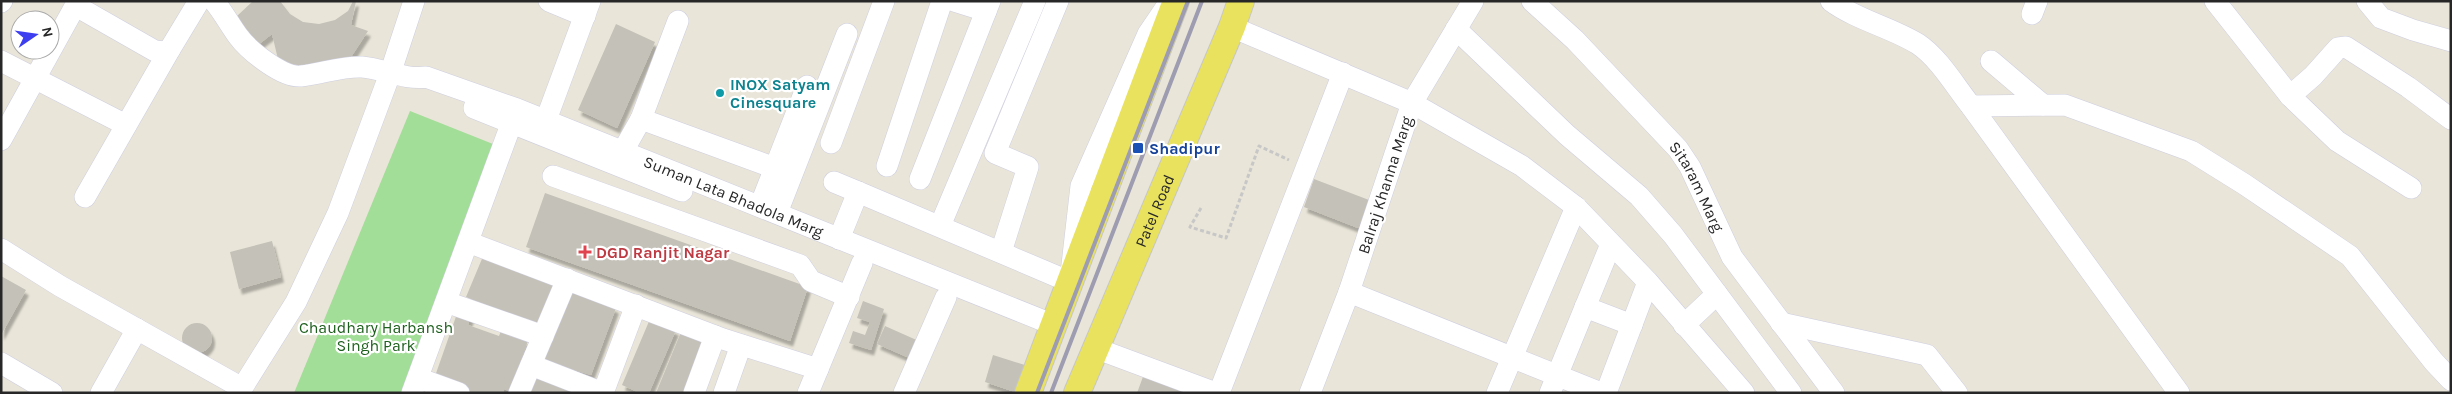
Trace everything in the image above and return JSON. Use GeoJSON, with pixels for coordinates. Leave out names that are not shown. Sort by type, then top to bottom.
{"type":"FeatureCollection","features":[{"type":"Feature","properties":{"kind":"main road"},"geometry":{"type":"LineString","coordinates":[[1028,393],[1176,1]]}},
{"type":"Feature","properties":{"kind":"main road","name":"Patel Road"},"geometry":{"type":"LineString","coordinates":[[1077,393],[1232,27],[1241,1]]}},
{"type":"Feature","properties":{"kind":"street"},"geometry":{"type":"LineString","coordinates":[[85,197],[199,1]]}},
{"type":"Feature","properties":{"kind":"street","name":"Suman Lata Bhadola Marg"},"geometry":{"type":"LineString","coordinates":[[214,1],[239,38],[278,70],[288,75],[299,76],[351,68],[391,71],[413,79],[419,88],[515,116],[946,297],[1052,332]]}},
{"type":"Feature","properties":{"kind":"street"},"geometry":{"type":"LineString","coordinates":[[1,249],[241,390],[296,302],[338,213],[391,71],[414,1]]}},
{"type":"Feature","properties":{"kind":"street"},"geometry":{"type":"LineString","coordinates":[[546,120],[588,8],[548,1]]}},
{"type":"Feature","properties":{"kind":"street"},"geometry":{"type":"LineString","coordinates":[[831,143],[884,1]]}},
{"type":"Feature","properties":{"kind":"street"},"geometry":{"type":"LineString","coordinates":[[887,166],[942,1]]}},
{"type":"Feature","properties":{"kind":"street"},"geometry":{"type":"LineString","coordinates":[[920,179],[988,6],[954,1]]}},
{"type":"Feature","properties":{"kind":"street"},"geometry":{"type":"LineString","coordinates":[[940,226],[1035,1]]}},
{"type":"Feature","properties":{"kind":"street"},"geometry":{"type":"LineString","coordinates":[[1001,252],[1028,167],[995,153],[1058,1]]}},
{"type":"Feature","properties":{"kind":"street"},"geometry":{"type":"LineString","coordinates":[[834,182],[1070,282],[1081,186],[1148,34],[1166,6],[1172,1]]}},
{"type":"Feature","properties":{"kind":"street"},"geometry":{"type":"LineString","coordinates":[[1473,1],[1412,103],[1522,166],[1576,207],[1648,282],[1744,393]]}},
{"type":"Feature","properties":{"kind":"street","name":"Sitaram Marg"},"geometry":{"type":"LineString","coordinates":[[1532,1],[1575,40],[1678,149],[1690,167],[1720,236],[1732,257],[1834,393]]}},
{"type":"Feature","properties":{"kind":"street"},"geometry":{"type":"LineString","coordinates":[[1831,1],[1848,12],[1895,32],[1919,45],[1936,62],[1971,106],[2179,393]]}},
{"type":"Feature","properties":{"kind":"street"},"geometry":{"type":"LineString","coordinates":[[2215,1],[2290,96],[2337,141],[2411,188]]}},
{"type":"Feature","properties":{"kind":"street"},"geometry":{"type":"LineString","coordinates":[[2367,1],[2381,18],[2451,41]]}},
{"type":"Feature","properties":{"kind":"street"},"geometry":{"type":"LineString","coordinates":[[1,140],[77,4],[155,50],[164,52],[170,48]]}},
{"type":"Feature","properties":{"kind":"street"},"geometry":{"type":"LineString","coordinates":[[623,151],[641,119],[678,21]]}},
{"type":"Feature","properties":{"kind":"street","name":"Balraj Khanna Marg"},"geometry":{"type":"LineString","coordinates":[[1232,27],[1412,103],[1349,292],[1310,393]]}},
{"type":"Feature","properties":{"kind":"street"},"geometry":{"type":"LineString","coordinates":[[1456,29],[1567,135],[1639,196],[1673,236],[1791,393]]}},
{"type":"Feature","properties":{"kind":"street"},"geometry":{"type":"LineString","coordinates":[[768,210],[847,34]]}},
{"type":"Feature","properties":{"kind":"street"},"geometry":{"type":"LineString","coordinates":[[2290,96],[2313,76],[2338,48],[2346,47],[2408,87],[2451,119]]}},
{"type":"Feature","properties":{"kind":"street"},"geometry":{"type":"LineString","coordinates":[[1,61],[126,125]]}},
{"type":"Feature","properties":{"kind":"street"},"geometry":{"type":"LineString","coordinates":[[1992,61],[2043,105]]}},
{"type":"Feature","properties":{"kind":"street"},"geometry":{"type":"LineString","coordinates":[[1095,348],[1217,393],[1343,73]]}},
{"type":"Feature","properties":{"kind":"street"},"geometry":{"type":"LineString","coordinates":[[768,210],[775,168],[807,86]]}},
{"type":"Feature","properties":{"kind":"street"},"geometry":{"type":"LineString","coordinates":[[1971,106],[2064,105],[2191,151],[2350,256],[2434,362],[2451,380]]}},
{"type":"Feature","properties":{"kind":"street"},"geometry":{"type":"LineString","coordinates":[[458,393],[415,385],[515,116]]}},
{"type":"Feature","properties":{"kind":"street","name":"Suman Lata Bhadola Marg"},"geometry":{"type":"LineString","coordinates":[[515,116],[546,120],[839,239],[1052,332]]}},
{"type":"Feature","properties":{"kind":"street"},"geometry":{"type":"LineString","coordinates":[[641,119],[775,168]]}},
{"type":"Feature","properties":{"kind":"street"},"geometry":{"type":"LineString","coordinates":[[553,176],[800,265],[811,282],[849,296]]}},
{"type":"Feature","properties":{"kind":"street"},"geometry":{"type":"LineString","coordinates":[[839,239],[858,192]]}},
{"type":"Feature","properties":{"kind":"street"},"geometry":{"type":"LineString","coordinates":[[1497,393],[1576,207]]}},
{"type":"Feature","properties":{"kind":"street"},"geometry":{"type":"LineString","coordinates":[[468,242],[715,336],[818,369]]}},
{"type":"Feature","properties":{"kind":"street"},"geometry":{"type":"LineString","coordinates":[[1554,384],[1611,244]]}},
{"type":"Feature","properties":{"kind":"street"},"geometry":{"type":"LineString","coordinates":[[808,393],[862,263]]}},
{"type":"Feature","properties":{"kind":"street"},"geometry":{"type":"LineString","coordinates":[[519,393],[567,279]]}},
{"type":"Feature","properties":{"kind":"street"},"geometry":{"type":"LineString","coordinates":[[1606,393],[1648,282]]}},
{"type":"Feature","properties":{"kind":"street"},"geometry":{"type":"LineString","coordinates":[[1349,292],[1512,357],[1554,384],[1601,393]]}},
{"type":"Feature","properties":{"kind":"street"},"geometry":{"type":"LineString","coordinates":[[1684,325],[1717,294]]}},
{"type":"Feature","properties":{"kind":"street"},"geometry":{"type":"LineString","coordinates":[[904,393],[946,297]]}},
{"type":"Feature","properties":{"kind":"street"},"geometry":{"type":"LineString","coordinates":[[446,302],[543,336]]}},
{"type":"Feature","properties":{"kind":"street"},"geometry":{"type":"LineString","coordinates":[[531,365],[603,393],[636,305]]}},
{"type":"Feature","properties":{"kind":"street"},"geometry":{"type":"LineString","coordinates":[[1585,307],[1632,325]]}},
{"type":"Feature","properties":{"kind":"street"},"geometry":{"type":"LineString","coordinates":[[1781,323],[1927,355],[1958,393]]}},
{"type":"Feature","properties":{"kind":"street"},"geometry":{"type":"LineString","coordinates":[[101,393],[137,329]]}},
{"type":"Feature","properties":{"kind":"street"},"geometry":{"type":"LineString","coordinates":[[694,393],[715,336]]}},
{"type":"Feature","properties":{"kind":"street"},"geometry":{"type":"LineString","coordinates":[[724,393],[741,345]]}},
{"type":"Feature","properties":{"kind":"street"},"geometry":{"type":"LineString","coordinates":[[1,363],[52,393]]}},
{"type":"Feature","properties":{"kind":"path"},"geometry":{"type":"LineString","coordinates":[[1201,208],[1190,226],[1226,238],[1259,146],[1306,168]]}},
{"type":"Feature","properties":{"kind":"green space","name":"Chaudhary Harbansh Singh Park"},"geometry":{"type":"Polygon","coordinates":[[[410,111],[498,146],[412,393],[294,393],[410,111]]]}},
{"type":"Feature","properties":{"kind":"building"},"geometry":{"type":"Polygon","coordinates":[[[253,1],[280,1],[290,14],[303,22],[319,24],[335,20],[348,11],[353,1],[356,1],[351,25],[368,31],[349,60],[304,70],[278,59],[272,34],[259,44],[236,17],[253,1]]]}},
{"type":"Feature","properties":{"kind":"building"},"geometry":{"type":"Polygon","coordinates":[[[616,24],[655,42],[617,128],[578,110],[616,24]]]}},
{"type":"Feature","properties":{"kind":"building"},"geometry":{"type":"Polygon","coordinates":[[[1314,179],[1369,200],[1358,228],[1304,207],[1314,179]]]}},
{"type":"Feature","properties":{"kind":"building"},"geometry":{"type":"Polygon","coordinates":[[[545,193],[808,287],[790,341],[526,247],[545,193]]]}},
{"type":"Feature","properties":{"kind":"building"},"geometry":{"type":"Polygon","coordinates":[[[272,241],[281,277],[239,289],[230,252],[272,241]]]}},
{"type":"Feature","properties":{"kind":"building"},"geometry":{"type":"Polygon","coordinates":[[[484,254],[557,284],[539,328],[466,297],[484,254]]]}},
{"type":"Feature","properties":{"kind":"building"},"geometry":{"type":"Polygon","coordinates":[[[1,276],[26,290],[1,335],[1,276]]]}},
{"type":"Feature","properties":{"kind":"building"},"geometry":{"type":"Polygon","coordinates":[[[571,286],[616,308],[591,375],[542,360],[571,286]]]}},
{"type":"Feature","properties":{"kind":"building"},"geometry":{"type":"Polygon","coordinates":[[[863,301],[884,309],[871,350],[849,343],[853,331],[865,335],[870,322],[857,318],[863,301]]]}},
{"type":"Feature","properties":{"kind":"building"},"geometry":{"type":"Polygon","coordinates":[[[459,308],[472,313],[468,325],[499,336],[501,331],[528,341],[509,391],[504,389],[503,393],[472,393],[434,379],[459,308]]]}},
{"type":"Feature","properties":{"kind":"building"},"geometry":{"type":"Polygon","coordinates":[[[650,319],[676,330],[649,393],[640,393],[622,385],[650,319]]]}},
{"type":"Feature","properties":{"kind":"building"},"geometry":{"type":"Polygon","coordinates":[[[197,323],[208,327],[212,338],[208,349],[197,353],[186,349],[182,338],[186,327],[197,323]]]}},
{"type":"Feature","properties":{"kind":"building"},"geometry":{"type":"Polygon","coordinates":[[[885,326],[921,342],[914,360],[877,344],[885,326]]]}},
{"type":"Feature","properties":{"kind":"building"},"geometry":{"type":"Polygon","coordinates":[[[681,332],[706,342],[686,393],[656,393],[681,332]]]}},
{"type":"Feature","properties":{"kind":"building"},"geometry":{"type":"Polygon","coordinates":[[[993,355],[1028,366],[1018,393],[985,382],[993,355]]]}},
{"type":"Feature","properties":{"kind":"building"},"geometry":{"type":"Polygon","coordinates":[[[1144,374],[1188,393],[1137,393],[1144,374]]]}},
{"type":"Feature","properties":{"kind":"building"},"geometry":{"type":"Polygon","coordinates":[[[537,376],[574,393],[530,393],[537,376]]]}},
{"type":"Feature","properties":{"kind":"railway"},"geometry":{"type":"LineString","coordinates":[[1037,393],[1188,1]]}},
{"type":"Feature","properties":{"kind":"railway"},"geometry":{"type":"LineString","coordinates":[[1051,393],[1202,1]]}},
{"type":"Feature","properties":{"kind":"place","name":"INOX Satyam Cinesquare"},"geometry":{"type":"Point","coordinates":[720,93]}},
{"type":"Feature","properties":{"kind":"place","name":"Shadipur"},"geometry":{"type":"Point","coordinates":[1138,148]}},
{"type":"Feature","properties":{"kind":"place","name":"DGD Ranjit Nagar"},"geometry":{"type":"Point","coordinates":[585,252]}}]}
